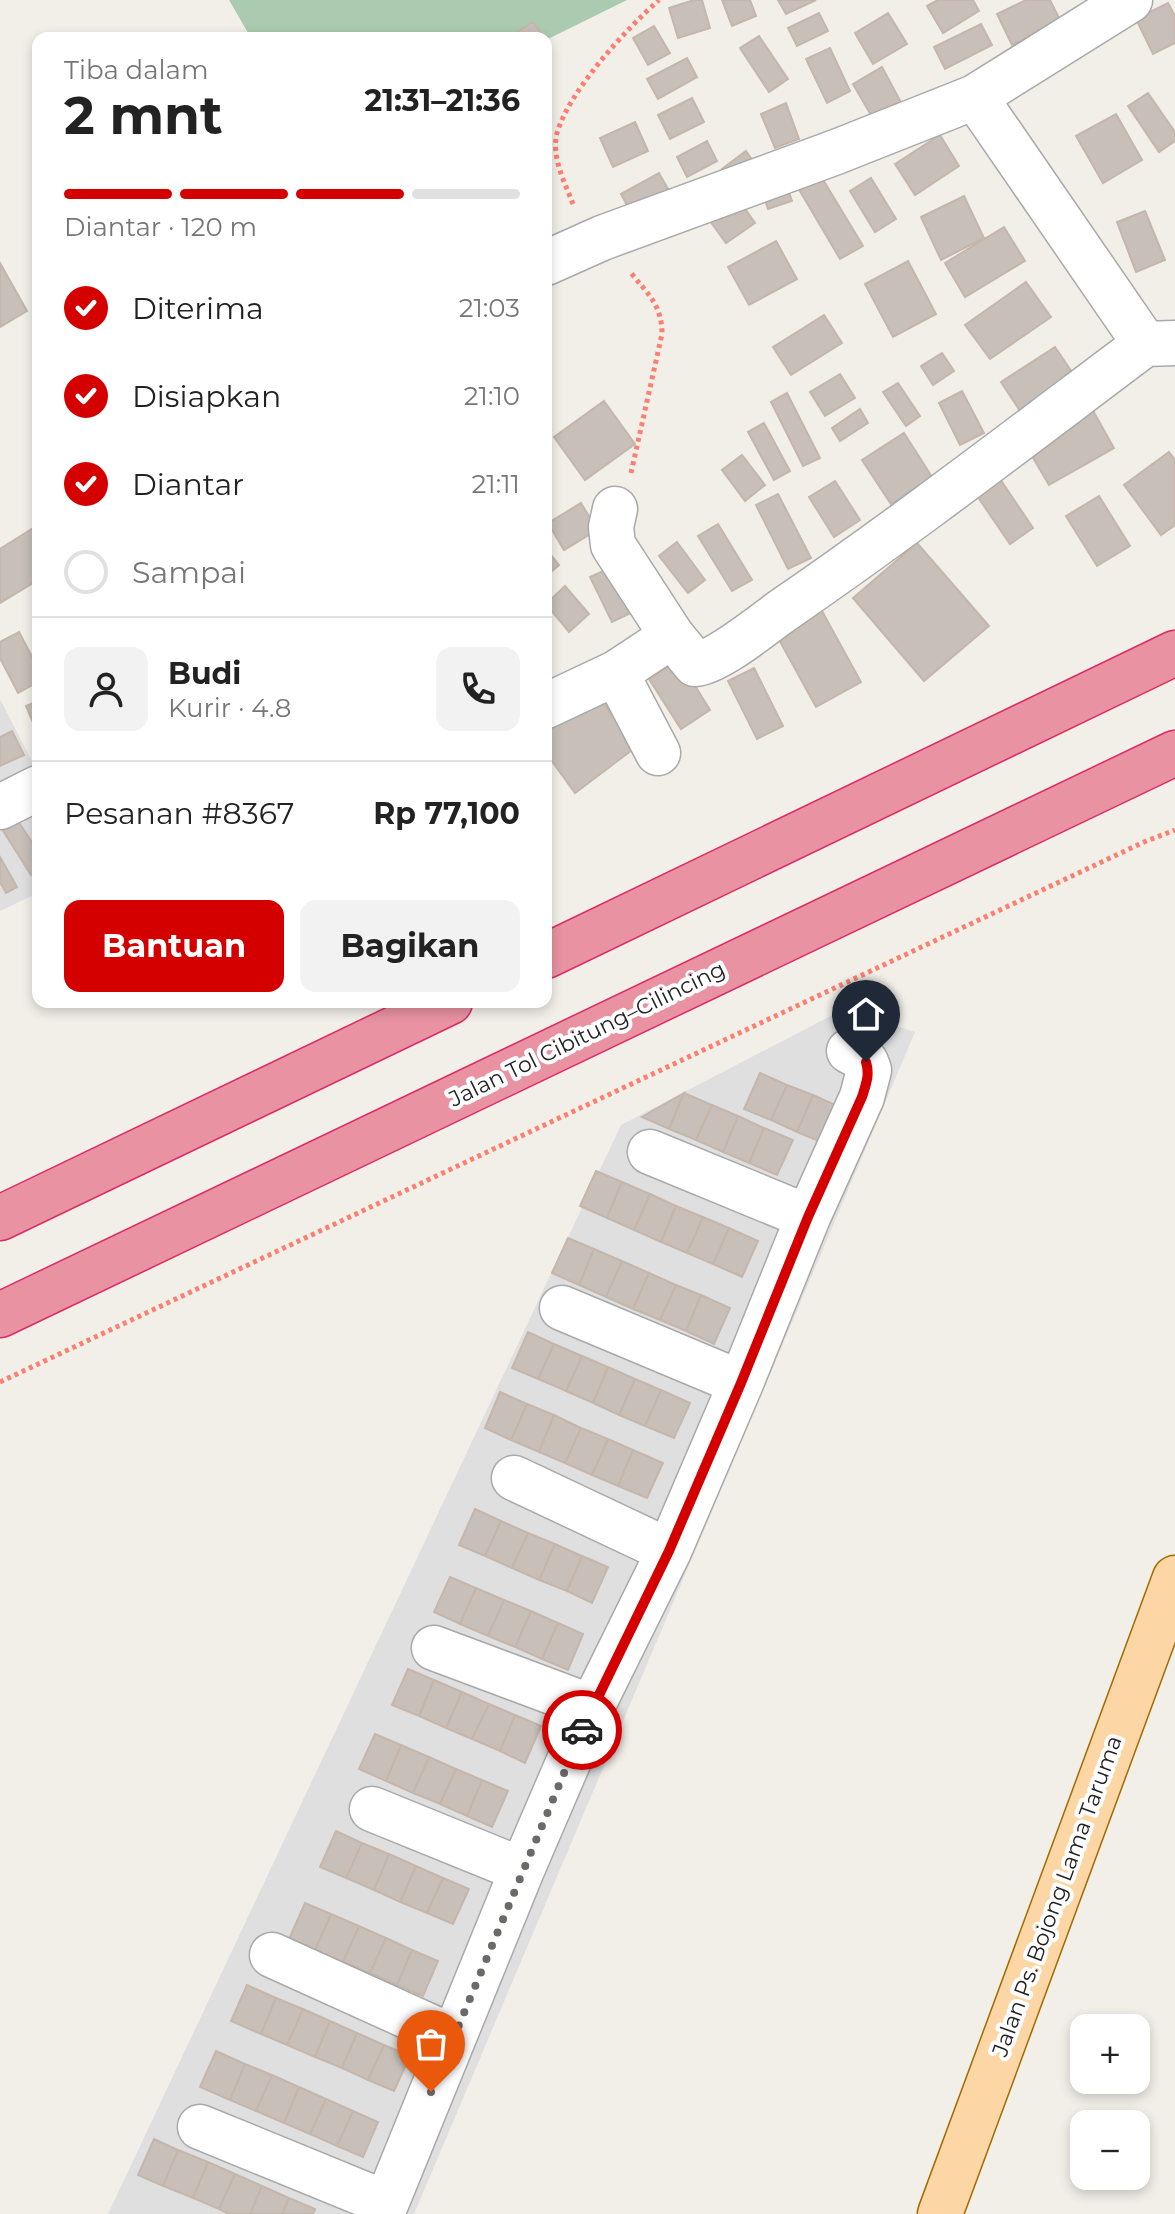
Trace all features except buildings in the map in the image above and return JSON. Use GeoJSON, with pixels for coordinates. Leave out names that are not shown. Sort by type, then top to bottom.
{"type":"FeatureCollection","features":[{"type":"Feature","properties":{"kind":"highway"},"geometry":{"type":"LineString","coordinates":[[552,953],[1175,653]]}},
{"type":"Feature","properties":{"kind":"highway","name":"Jalan Tol Cibitung–Cilincing"},"geometry":{"type":"LineString","coordinates":[[0,1315],[1175,753]]}},
{"type":"Feature","properties":{"kind":"highway"},"geometry":{"type":"LineString","coordinates":[[0,1218],[438,1008]]}},
{"type":"Feature","properties":{"kind":"main road","name":"Jalan Ps. Bojong Lama Taruma"},"geometry":{"type":"LineString","coordinates":[[940,2214],[1175,1578]]}},
{"type":"Feature","properties":{"kind":"street"},"geometry":{"type":"LineString","coordinates":[[552,260],[602,238],[975,97],[1130,0]]}},
{"type":"Feature","properties":{"kind":"street"},"geometry":{"type":"LineString","coordinates":[[615,509],[611,527],[613,545],[672,636],[695,664],[702,663],[731,647],[848,566],[1160,344],[975,97]]}},
{"type":"Feature","properties":{"kind":"street"},"geometry":{"type":"LineString","coordinates":[[552,703],[616,673],[672,636]]}},
{"type":"Feature","properties":{"kind":"street"},"geometry":{"type":"LineString","coordinates":[[616,673],[658,753]]}},
{"type":"Feature","properties":{"kind":"street"},"geometry":{"type":"LineString","coordinates":[[0,807],[32,791]]}},
{"type":"Feature","properties":{"kind":"street"},"geometry":{"type":"LineString","coordinates":[[200,2127],[384,2208],[522,1870],[592,1707],[669,1551],[868,1079],[866,1062],[849,1051]]}},
{"type":"Feature","properties":{"kind":"street"},"geometry":{"type":"LineString","coordinates":[[650,1152],[808,1217]]}},
{"type":"Feature","properties":{"kind":"street"},"geometry":{"type":"LineString","coordinates":[[562,1308],[741,1383]]}},
{"type":"Feature","properties":{"kind":"street"},"geometry":{"type":"LineString","coordinates":[[514,1478],[669,1551]]}},
{"type":"Feature","properties":{"kind":"street"},"geometry":{"type":"LineString","coordinates":[[434,1648],[592,1707]]}},
{"type":"Feature","properties":{"kind":"street"},"geometry":{"type":"LineString","coordinates":[[372,1809],[522,1870]]}},
{"type":"Feature","properties":{"kind":"street"},"geometry":{"type":"LineString","coordinates":[[272,1955],[453,2037]]}},
{"type":"Feature","properties":{"kind":"path"},"geometry":{"type":"LineString","coordinates":[[615,509],[632,470],[662,334],[662,319],[657,305],[574,208],[557,163],[557,134],[571,103],[611,47],[659,0]]}},
{"type":"Feature","properties":{"kind":"path"},"geometry":{"type":"LineString","coordinates":[[0,1382],[1115,855],[1175,830]]}},
{"type":"Feature","properties":{"kind":"shaded area"},"geometry":{"type":"Polygon","coordinates":[[[0,699],[32,761],[32,896],[0,911],[0,699]]]}},
{"type":"Feature","properties":{"kind":"shaded area"},"geometry":{"type":"Polygon","coordinates":[[[844,1009],[915,1032],[414,2214],[108,2214],[621,1125],[844,1009]]]}},
{"type":"Feature","properties":{"kind":"green space"},"geometry":{"type":"Polygon","coordinates":[[[229,0],[627,0],[552,37],[552,32],[248,32],[229,0]]]}},
{"type":"Feature","properties":{"kind":"way so far"},"geometry":{"type":"LineString","coordinates":[[431,2092],[582,1730]]}},
{"type":"Feature","properties":{"kind":"route"},"geometry":{"type":"LineString","coordinates":[[582,1730],[669,1551],[741,1383],[808,1217],[862,1097],[868,1079],[866,1062]]}}]}
